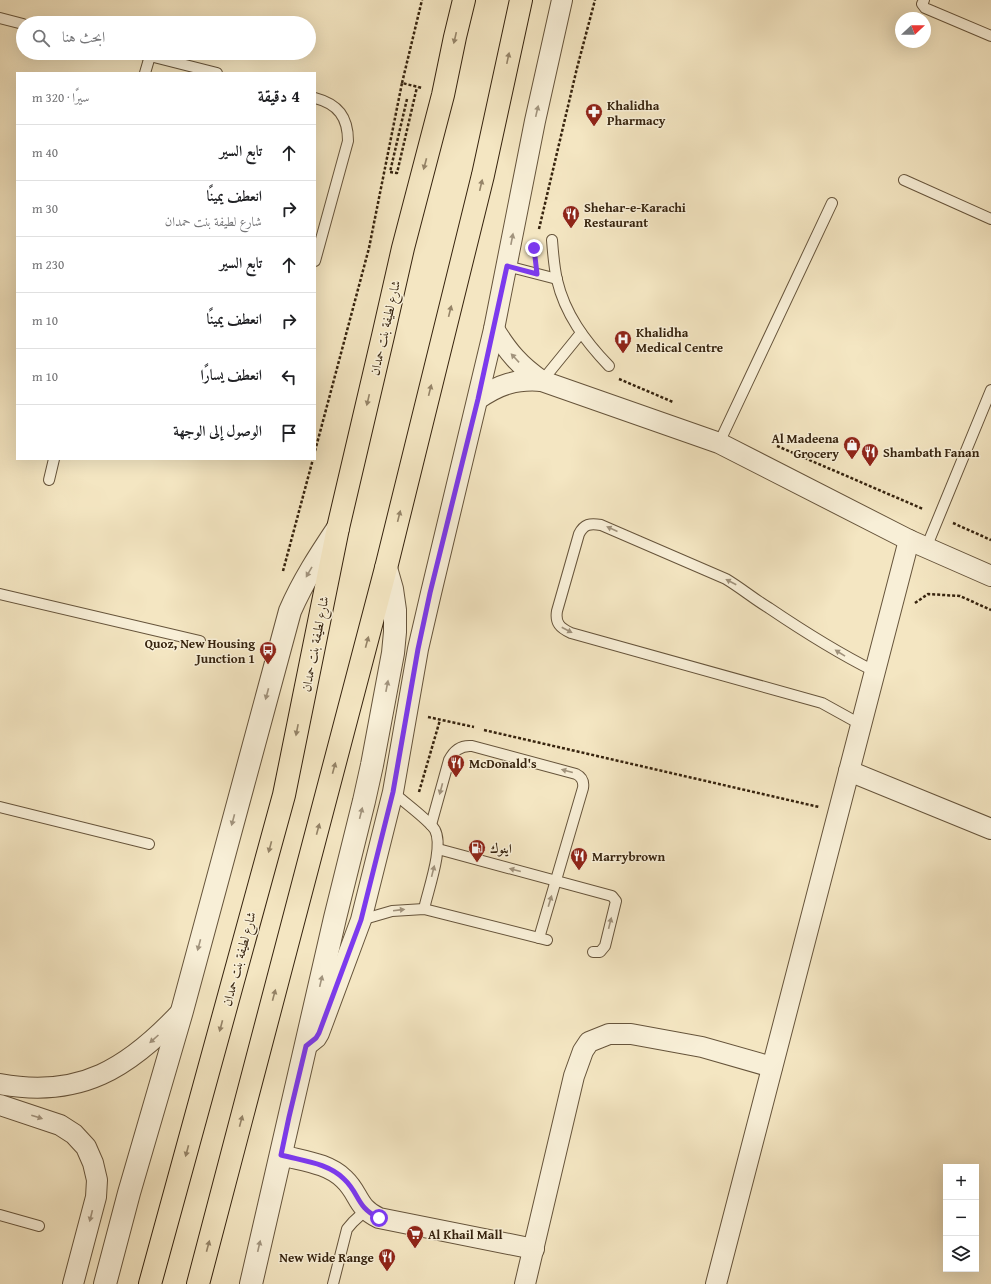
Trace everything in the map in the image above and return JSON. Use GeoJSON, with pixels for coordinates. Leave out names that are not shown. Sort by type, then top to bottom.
{"type":"FeatureCollection","features":[{"type":"Feature","properties":{"kind":"main road","name":"شارع لطيفة بنت حمدان"},"geometry":{"type":"LineString","coordinates":[[150,1284],[284,795],[338,528],[384,336],[403,248],[443,95],[464,0]]}},
{"type":"Feature","properties":{"kind":"main road"},"geometry":{"type":"LineString","coordinates":[[198,1284],[386,568],[482,182],[521,0]]}},
{"type":"Feature","properties":{"kind":"street"},"geometry":{"type":"LineString","coordinates":[[306,1046],[316,1038],[319,1033],[361,920],[393,792],[418,649],[430,593],[494,329],[535,121],[562,0]]}},
{"type":"Feature","properties":{"kind":"street"},"geometry":{"type":"LineString","coordinates":[[494,329],[514,359],[542,381],[719,443],[918,544],[991,576]]}},
{"type":"Feature","properties":{"kind":"street"},"geometry":{"type":"LineString","coordinates":[[478,399],[489,391],[502,385],[522,381],[542,381]]}},
{"type":"Feature","properties":{"kind":"street"},"geometry":{"type":"LineString","coordinates":[[105,1284],[129,1193],[182,1012],[290,611],[299,589],[318,557],[338,528]]}},
{"type":"Feature","properties":{"kind":"street"},"geometry":{"type":"LineString","coordinates":[[716,1284],[874,671],[887,624],[918,544]]}},
{"type":"Feature","properties":{"kind":"street"},"geometry":{"type":"LineString","coordinates":[[251,1284],[335,918],[364,801],[393,653],[395,610],[392,589],[386,568]]}},
{"type":"Feature","properties":{"kind":"street"},"geometry":{"type":"LineString","coordinates":[[849,771],[991,829]]}},
{"type":"Feature","properties":{"kind":"street"},"geometry":{"type":"LineString","coordinates":[[0,1084],[27,1087],[64,1086],[100,1076],[118,1066],[147,1046],[182,1012]]}},
{"type":"Feature","properties":{"kind":"street"},"geometry":{"type":"LineString","coordinates":[[525,1284],[574,1076],[583,1051],[589,1042],[609,1034],[631,1034],[702,1047],[772,1067]]}},
{"type":"Feature","properties":{"kind":"street"},"geometry":{"type":"LineString","coordinates":[[0,1105],[60,1125],[74,1134],[86,1147],[93,1163],[97,1180],[96,1197],[74,1284]]}},
{"type":"Feature","properties":{"kind":"street"},"geometry":{"type":"LineString","coordinates":[[281,1155],[324,1166],[336,1172],[346,1180],[366,1210],[379,1218],[534,1249]]}},
{"type":"Feature","properties":{"kind":"lane"},"geometry":{"type":"LineString","coordinates":[[924,0],[922,4],[924,8],[991,36]]}},
{"type":"Feature","properties":{"kind":"lane"},"geometry":{"type":"LineString","coordinates":[[0,18],[16,22]]}},
{"type":"Feature","properties":{"kind":"lane"},"geometry":{"type":"LineString","coordinates":[[146,72],[149,60]]}},
{"type":"Feature","properties":{"kind":"lane"},"geometry":{"type":"LineString","coordinates":[[166,60],[213,72]]}},
{"type":"Feature","properties":{"kind":"lane"},"geometry":{"type":"LineString","coordinates":[[316,98],[328,102],[337,109],[344,118],[348,129],[348,141],[316,257]]}},
{"type":"Feature","properties":{"kind":"lane"},"geometry":{"type":"LineString","coordinates":[[904,180],[991,219]]}},
{"type":"Feature","properties":{"kind":"lane"},"geometry":{"type":"LineString","coordinates":[[719,443],[832,203]]}},
{"type":"Feature","properties":{"kind":"lane"},"geometry":{"type":"LineString","coordinates":[[552,240],[557,279],[571,316],[581,333],[609,366]]}},
{"type":"Feature","properties":{"kind":"lane"},"geometry":{"type":"LineString","coordinates":[[507,266],[557,279]]}},
{"type":"Feature","properties":{"kind":"lane"},"geometry":{"type":"LineString","coordinates":[[542,381],[581,333]]}},
{"type":"Feature","properties":{"kind":"lane"},"geometry":{"type":"LineString","coordinates":[[918,544],[939,516],[991,390]]}},
{"type":"Feature","properties":{"kind":"lane"},"geometry":{"type":"LineString","coordinates":[[49,480],[54,460]]}},
{"type":"Feature","properties":{"kind":"lane"},"geometry":{"type":"LineString","coordinates":[[860,724],[822,703],[570,633],[563,629],[558,624],[556,617],[557,611],[579,534],[584,526],[593,523],[601,525],[726,579],[737,585],[771,610],[842,654],[874,671]]}},
{"type":"Feature","properties":{"kind":"lane"},"geometry":{"type":"LineString","coordinates":[[0,594],[200,641]]}},
{"type":"Feature","properties":{"kind":"lane"},"geometry":{"type":"LineString","coordinates":[[361,920],[392,911],[424,909],[543,939],[556,880],[583,786],[581,778],[576,774],[472,746],[460,747],[451,754],[431,825]]}},
{"type":"Feature","properties":{"kind":"lane"},"geometry":{"type":"LineString","coordinates":[[393,792],[431,825],[437,837],[438,849],[424,909]]}},
{"type":"Feature","properties":{"kind":"lane"},"geometry":{"type":"LineString","coordinates":[[0,807],[149,844]]}},
{"type":"Feature","properties":{"kind":"lane"},"geometry":{"type":"LineString","coordinates":[[438,849],[610,895],[615,899],[604,948],[600,952],[593,952]]}},
{"type":"Feature","properties":{"kind":"lane"},"geometry":{"type":"LineString","coordinates":[[333,1284],[347,1229],[366,1210]]}},
{"type":"Feature","properties":{"kind":"lane"},"geometry":{"type":"LineString","coordinates":[[0,1215],[38,1226]]}},
{"type":"Feature","properties":{"kind":"path"},"geometry":{"type":"LineString","coordinates":[[316,447],[368,248],[402,83],[422,0]]}},
{"type":"Feature","properties":{"kind":"path"},"geometry":{"type":"LineString","coordinates":[[538,234],[577,68],[595,0]]}},
{"type":"Feature","properties":{"kind":"path"},"geometry":{"type":"LineString","coordinates":[[402,83],[417,87],[397,173],[390,172],[407,99]]}},
{"type":"Feature","properties":{"kind":"path"},"geometry":{"type":"LineString","coordinates":[[617,378],[676,403]]}},
{"type":"Feature","properties":{"kind":"path"},"geometry":{"type":"LineString","coordinates":[[771,443],[991,540]]}},
{"type":"Feature","properties":{"kind":"path"},"geometry":{"type":"LineString","coordinates":[[299,589],[279,585],[313,460]]}},
{"type":"Feature","properties":{"kind":"path"},"geometry":{"type":"LineString","coordinates":[[887,624],[928,594],[960,596],[991,610]]}},
{"type":"Feature","properties":{"kind":"path"},"geometry":{"type":"LineString","coordinates":[[407,712],[839,811]]}},
{"type":"Feature","properties":{"kind":"path"},"geometry":{"type":"LineString","coordinates":[[414,811],[440,720]]}},
{"type":"Feature","properties":{"kind":"place","name":"Khalidha Pharmacy"},"geometry":{"type":"Point","coordinates":[594,127]}},
{"type":"Feature","properties":{"kind":"place","name":"Shehar-e-Karachi Restaurant"},"geometry":{"type":"Point","coordinates":[571,229]}},
{"type":"Feature","properties":{"kind":"place","name":"Khalidha Medical Centre"},"geometry":{"type":"Point","coordinates":[623,354]}},
{"type":"Feature","properties":{"kind":"place","name":"Al Madeena Grocery"},"geometry":{"type":"Point","coordinates":[852,460]}},
{"type":"Feature","properties":{"kind":"place","name":"Shambath Fanan"},"geometry":{"type":"Point","coordinates":[870,467]}},
{"type":"Feature","properties":{"kind":"place","name":"Quoz, New Housing Junction 1"},"geometry":{"type":"Point","coordinates":[268,665]}},
{"type":"Feature","properties":{"kind":"place","name":"McDonald's"},"geometry":{"type":"Point","coordinates":[456,778]}},
{"type":"Feature","properties":{"kind":"place","name":"اينوك"},"geometry":{"type":"Point","coordinates":[477,863]}},
{"type":"Feature","properties":{"kind":"place","name":"Marrybrown"},"geometry":{"type":"Point","coordinates":[579,871]}},
{"type":"Feature","properties":{"kind":"place","name":"Al Khail Mall"},"geometry":{"type":"Point","coordinates":[415,1249]}},
{"type":"Feature","properties":{"kind":"place","name":"New Wide Range"},"geometry":{"type":"Point","coordinates":[387,1272]}},
{"type":"Feature","properties":{"kind":"route"},"geometry":{"type":"LineString","coordinates":[[379,1218],[366,1210],[359,1202],[346,1180],[336,1172],[324,1166],[281,1155],[306,1046],[311,1043],[319,1033],[361,920],[393,792],[418,649],[430,593],[478,399],[507,266],[537,274],[534,248]]}}]}
